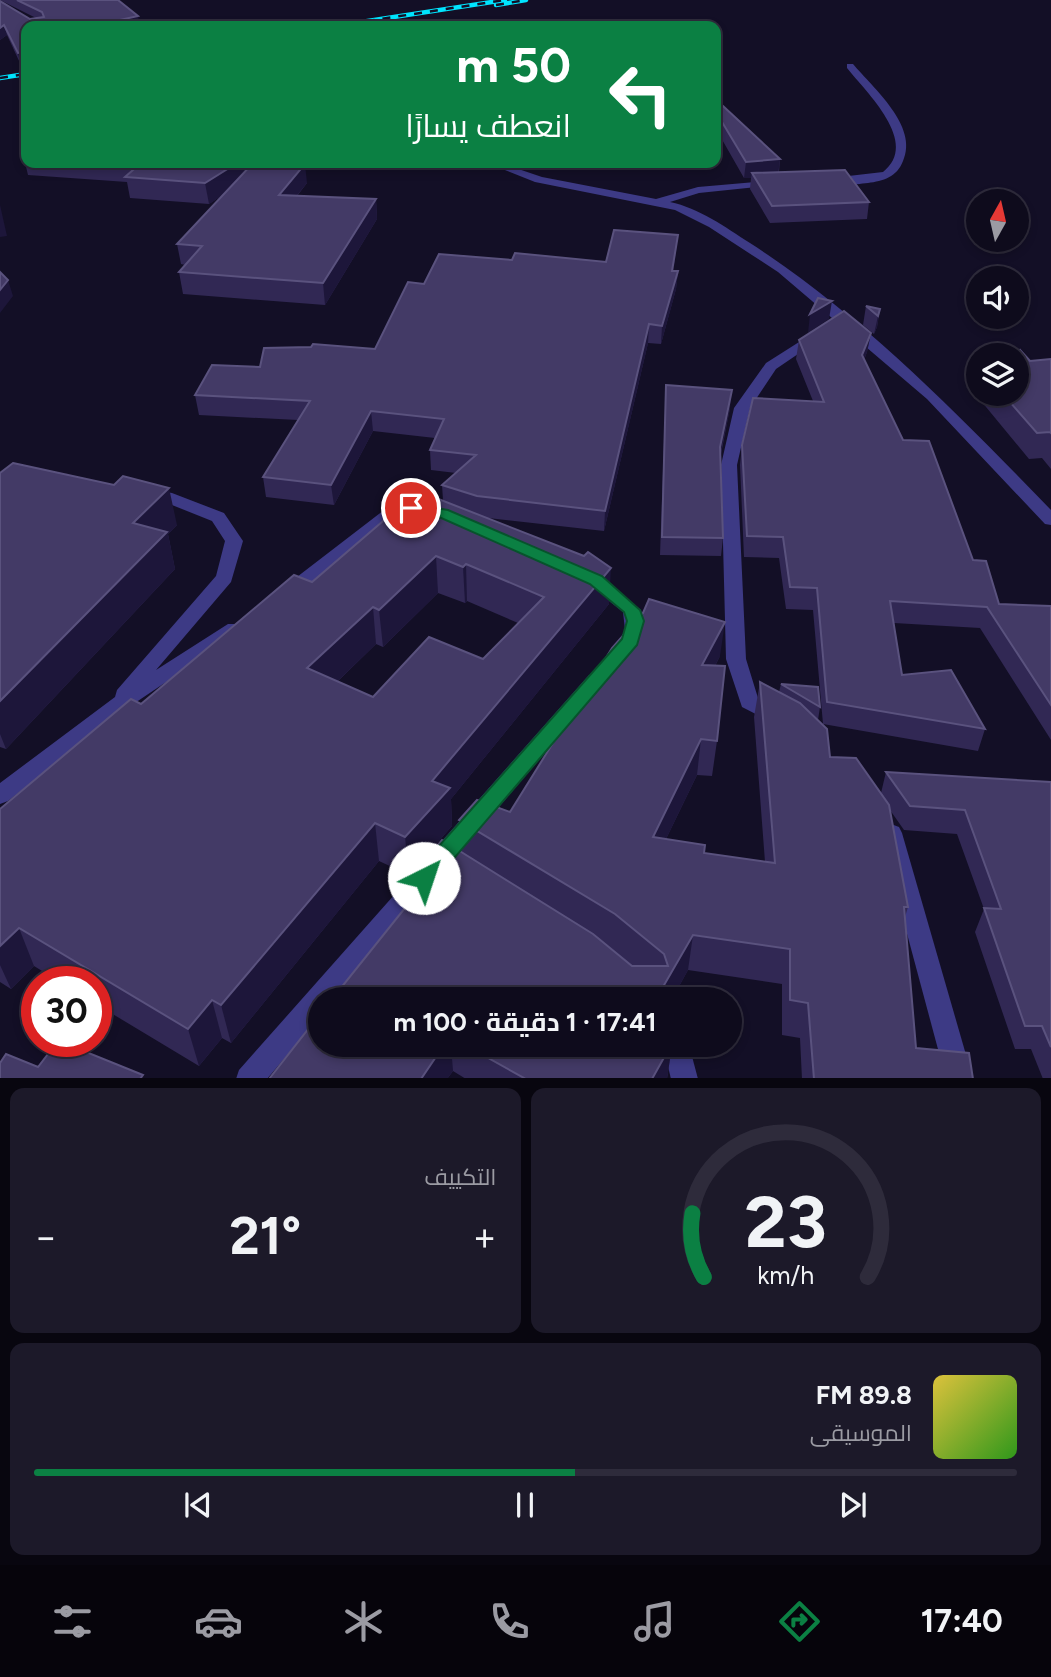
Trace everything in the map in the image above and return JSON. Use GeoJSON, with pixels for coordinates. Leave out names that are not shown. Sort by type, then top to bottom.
{"type":"FeatureCollection","features":[{"type":"Feature","properties":{"kind":"street"},"geometry":{"type":"LineString","coordinates":[[820,181],[881,177],[891,172],[903,150],[902,138],[889,116],[850,66]]}},
{"type":"Feature","properties":{"kind":"street"},"geometry":{"type":"LineString","coordinates":[[506,168],[539,180],[678,207],[713,224],[782,269],[932,396],[1051,520]]}},
{"type":"Feature","properties":{"kind":"street"},"geometry":{"type":"LineString","coordinates":[[658,202],[698,190],[792,181]]}},
{"type":"Feature","properties":{"kind":"street"},"geometry":{"type":"LineString","coordinates":[[791,725],[749,702],[736,659],[729,465],[742,408],[771,366],[842,319]]}},
{"type":"Feature","properties":{"kind":"street"},"geometry":{"type":"LineString","coordinates":[[110,710],[225,578],[234,541],[218,517],[166,497],[127,491]]}},
{"type":"Feature","properties":{"kind":"street"},"geometry":{"type":"LineString","coordinates":[[270,606],[394,511],[411,508],[435,512]]}},
{"type":"Feature","properties":{"kind":"street"},"geometry":{"type":"LineString","coordinates":[[250,1078],[631,641],[635,621],[632,610],[596,580],[570,569]]}},
{"type":"Feature","properties":{"kind":"street"},"geometry":{"type":"LineString","coordinates":[[0,795],[110,710],[247,620]]}},
{"type":"Feature","properties":{"kind":"street"},"geometry":{"type":"LineString","coordinates":[[879,816],[893,836],[960,1078]]}},
{"type":"Feature","properties":{"kind":"street"},"geometry":{"type":"LineString","coordinates":[[442,858],[464,872]]}},
{"type":"Feature","properties":{"kind":"street"},"geometry":{"type":"LineString","coordinates":[[679,1057],[685,1078]]}},
{"type":"Feature","properties":{"kind":"building"},"geometry":{"type":"Polygon","coordinates":[[[17,0],[118,0],[138,16],[116,21],[21,21],[21,53],[18,53],[4,25],[0,28],[0,1],[30,19],[44,17],[42,12],[17,0]]]}},
{"type":"Feature","properties":{"kind":"building"},"geometry":{"type":"Polygon","coordinates":[[[723,106],[780,159],[746,162],[721,120],[723,106]]]}},
{"type":"Feature","properties":{"kind":"building"},"geometry":{"type":"Polygon","coordinates":[[[135,168],[229,168],[205,183],[125,177],[135,168]]]}},
{"type":"Feature","properties":{"kind":"building"},"geometry":{"type":"Polygon","coordinates":[[[248,168],[302,168],[279,195],[376,199],[323,283],[179,272],[202,246],[177,244],[248,168]]]}},
{"type":"Feature","properties":{"kind":"building"},"geometry":{"type":"Polygon","coordinates":[[[845,170],[869,202],[772,206],[752,173],[845,170]]]}},
{"type":"Feature","properties":{"kind":"building"},"geometry":{"type":"Polygon","coordinates":[[[614,230],[678,235],[672,271],[678,271],[662,326],[649,324],[605,511],[477,496],[442,485],[476,455],[430,450],[444,419],[371,411],[331,485],[263,477],[310,401],[195,395],[212,365],[260,367],[264,348],[311,347],[313,344],[375,349],[408,282],[424,284],[439,254],[512,260],[515,253],[606,262],[614,230]]]}},
{"type":"Feature","properties":{"kind":"building"},"geometry":{"type":"Polygon","coordinates":[[[0,272],[8,280],[0,290],[0,272]]]}},
{"type":"Feature","properties":{"kind":"building"},"geometry":{"type":"Polygon","coordinates":[[[818,298],[832,301],[810,314],[818,298]]]}},
{"type":"Feature","properties":{"kind":"building"},"geometry":{"type":"Polygon","coordinates":[[[866,306],[880,309],[878,316],[866,306]]]}},
{"type":"Feature","properties":{"kind":"building"},"geometry":{"type":"Polygon","coordinates":[[[844,311],[871,333],[862,355],[903,440],[929,441],[973,560],[986,561],[999,604],[1051,606],[1051,705],[987,607],[890,601],[902,675],[951,670],[985,729],[827,702],[817,588],[790,587],[783,537],[747,536],[742,445],[753,398],[824,402],[799,340],[844,311]]]}},
{"type":"Feature","properties":{"kind":"building"},"geometry":{"type":"Polygon","coordinates":[[[1051,359],[1051,433],[1037,433],[1013,406],[1029,406],[1029,360],[1051,359]]]}},
{"type":"Feature","properties":{"kind":"building"},"geometry":{"type":"Polygon","coordinates":[[[666,385],[732,390],[720,447],[723,538],[662,537],[666,385]]]}},
{"type":"Feature","properties":{"kind":"building"},"geometry":{"type":"Polygon","coordinates":[[[13,463],[114,485],[123,476],[169,488],[133,523],[167,532],[0,701],[0,473],[13,463]]]}},
{"type":"Feature","properties":{"kind":"building"},"geometry":{"type":"Polygon","coordinates":[[[418,491],[584,556],[588,552],[611,568],[432,781],[450,788],[405,837],[375,823],[221,1005],[212,1000],[188,1029],[112,984],[112,966],[83,966],[19,928],[0,946],[0,809],[131,699],[141,704],[294,575],[312,582],[418,491]],[[436,556],[379,610],[373,607],[307,668],[373,697],[429,637],[483,659],[544,597],[466,564],[463,567],[436,556]]]}},
{"type":"Feature","properties":{"kind":"building"},"geometry":{"type":"Polygon","coordinates":[[[649,599],[725,622],[702,665],[725,666],[717,741],[701,739],[653,837],[705,845],[704,853],[775,863],[760,682],[800,703],[827,729],[830,757],[856,758],[889,805],[908,907],[904,907],[916,1048],[969,1053],[973,1078],[814,1078],[808,1003],[790,1000],[790,949],[693,935],[663,987],[342,987],[445,858],[432,852],[442,840],[593,934],[632,966],[668,966],[664,954],[615,914],[459,820],[477,800],[510,812],[612,648],[643,613],[649,599]]]}},
{"type":"Feature","properties":{"kind":"building"},"geometry":{"type":"Polygon","coordinates":[[[781,684],[818,687],[820,707],[781,684]]]}},
{"type":"Feature","properties":{"kind":"building"},"geometry":{"type":"Polygon","coordinates":[[[886,772],[1051,782],[1051,1047],[1042,1026],[1025,1026],[984,908],[1001,909],[965,810],[910,806],[886,772]]]}},
{"type":"Feature","properties":{"kind":"building"},"geometry":{"type":"Polygon","coordinates":[[[308,1029],[308,1057],[436,1057],[422,1078],[270,1078],[308,1029]]]}},
{"type":"Feature","properties":{"kind":"building"},"geometry":{"type":"Polygon","coordinates":[[[6,1054],[38,1067],[46,1057],[98,1057],[143,1075],[141,1078],[0,1078],[0,1063],[6,1054]]]}},
{"type":"Feature","properties":{"kind":"building"},"geometry":{"type":"Polygon","coordinates":[[[486,1057],[664,1057],[653,1078],[524,1078],[486,1057]]]}},
{"type":"Feature","properties":{"kind":"railway"},"geometry":{"type":"LineString","coordinates":[[368,21],[505,0]]}},
{"type":"Feature","properties":{"kind":"railway"},"geometry":{"type":"LineString","coordinates":[[496,5],[526,0]]}},
{"type":"Feature","properties":{"kind":"railway"},"geometry":{"type":"LineString","coordinates":[[0,78],[21,75]]}},
{"type":"Feature","properties":{"kind":"route"},"geometry":{"type":"LineString","coordinates":[[411,508],[443,513],[596,580],[632,610],[635,621],[631,641],[424,878]]}}]}
